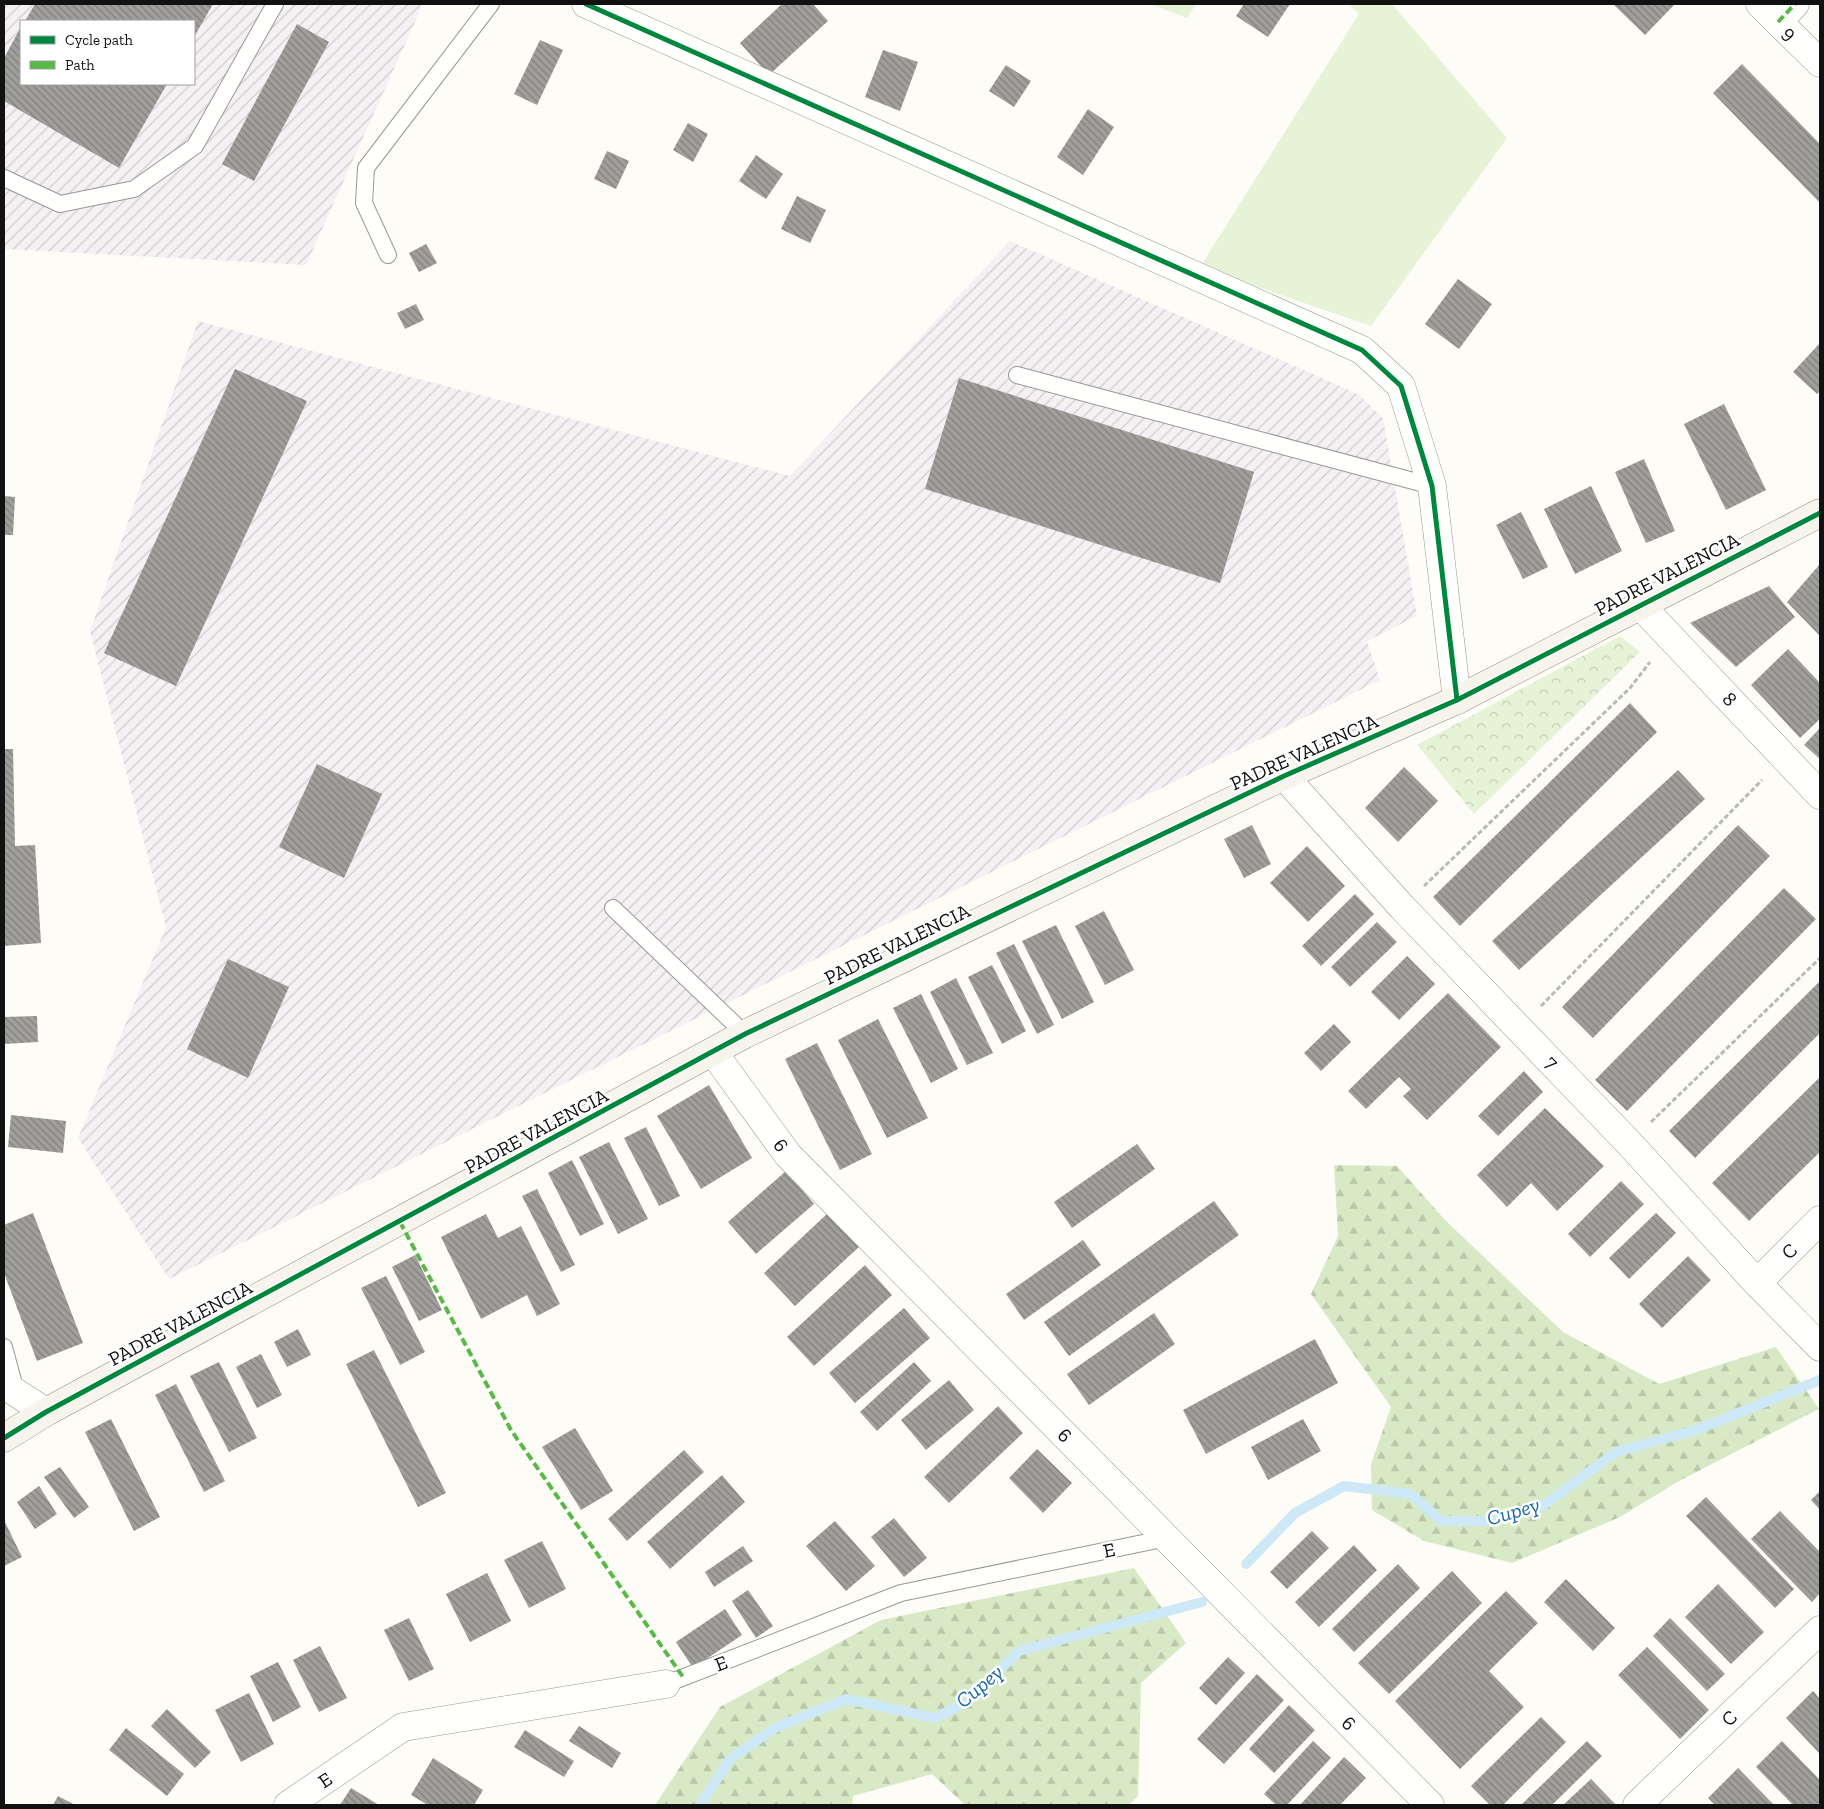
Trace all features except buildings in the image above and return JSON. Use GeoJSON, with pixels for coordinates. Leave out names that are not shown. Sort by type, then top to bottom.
{"type":"FeatureCollection","features":[{"type":"Feature","properties":{"kind":"street"},"geometry":{"type":"LineString","coordinates":[[586,4],[1362,350],[1401,386],[1432,486],[1457,700]]}},
{"type":"Feature","properties":{"kind":"street","name":"9"},"geometry":{"type":"LineString","coordinates":[[1778,10],[1820,63]]}},
{"type":"Feature","properties":{"kind":"street","name":"PADRE VALENCIA"},"geometry":{"type":"LineString","coordinates":[[4,1438],[46,1412],[745,1034],[1284,776],[1457,700],[1820,513]]}},
{"type":"Feature","properties":{"kind":"street","name":"8"},"geometry":{"type":"LineString","coordinates":[[1640,605],[1666,630],[1820,795]]}},
{"type":"Feature","properties":{"kind":"street","name":"7"},"geometry":{"type":"LineString","coordinates":[[1284,776],[1402,907],[1630,1143],[1758,1283],[1820,1347]]}},
{"type":"Feature","properties":{"kind":"street","name":"6"},"geometry":{"type":"LineString","coordinates":[[713,1052],[788,1155],[1430,1805]]}},
{"type":"Feature","properties":{"kind":"street","name":"C"},"geometry":{"type":"LineString","coordinates":[[1758,1283],[1820,1220]]}},
{"type":"Feature","properties":{"kind":"street"},"geometry":{"type":"LineString","coordinates":[[10,1390],[46,1412]]}},
{"type":"Feature","properties":{"kind":"street","name":"C"},"geometry":{"type":"LineString","coordinates":[[1637,1805],[1820,1630]]}},
{"type":"Feature","properties":{"kind":"street","name":"E"},"geometry":{"type":"LineString","coordinates":[[288,1805],[403,1727],[666,1684]]}},
{"type":"Feature","properties":{"kind":"lane"},"geometry":{"type":"LineString","coordinates":[[4,178],[60,204],[134,189],[195,146],[275,4]]}},
{"type":"Feature","properties":{"kind":"lane"},"geometry":{"type":"LineString","coordinates":[[388,255],[364,203],[366,168],[491,4]]}},
{"type":"Feature","properties":{"kind":"lane"},"geometry":{"type":"LineString","coordinates":[[1017,375],[1432,486]]}},
{"type":"Feature","properties":{"kind":"lane"},"geometry":{"type":"LineString","coordinates":[[613,908],[745,1034]]}},
{"type":"Feature","properties":{"kind":"lane"},"geometry":{"type":"LineString","coordinates":[[4,1347],[10,1390]]}},
{"type":"Feature","properties":{"kind":"lane","name":"E"},"geometry":{"type":"LineString","coordinates":[[666,1684],[900,1593],[1167,1538]]}},
{"type":"Feature","properties":{"kind":"path"},"geometry":{"type":"LineString","coordinates":[[1402,907],[1630,688],[1648,666],[1666,630]]}},
{"type":"Feature","properties":{"kind":"path"},"geometry":{"type":"LineString","coordinates":[[1519,1028],[1784,757]]}},
{"type":"Feature","properties":{"kind":"path"},"geometry":{"type":"LineString","coordinates":[[1630,1143],[1820,958]]}},
{"type":"Feature","properties":{"kind":"shaded area"},"geometry":{"type":"Polygon","coordinates":[[[4,4],[423,4],[306,265],[4,249],[4,4]]]}},
{"type":"Feature","properties":{"kind":"shaded area"},"geometry":{"type":"Polygon","coordinates":[[[1010,241],[1358,394],[1383,418],[1417,616],[1367,641],[1380,680],[169,1279],[78,1138],[166,927],[90,631],[198,321],[790,476],[1010,241]]]}},
{"type":"Feature","properties":{"kind":"green space"},"geometry":{"type":"Polygon","coordinates":[[[1150,4],[1196,4],[1187,18],[1150,4]]]}},
{"type":"Feature","properties":{"kind":"green space"},"geometry":{"type":"Polygon","coordinates":[[[1349,4],[1392,4],[1507,138],[1371,326],[1200,267],[1359,14],[1349,4]]]}},
{"type":"Feature","properties":{"kind":"green space"},"geometry":{"type":"Polygon","coordinates":[[[1620,636],[1640,652],[1474,814],[1417,745],[1620,636]]]}},
{"type":"Feature","properties":{"kind":"green space"},"geometry":{"type":"Polygon","coordinates":[[[1334,1165],[1397,1166],[1445,1220],[1563,1332],[1659,1384],[1776,1347],[1819,1409],[1679,1481],[1620,1517],[1512,1563],[1424,1541],[1372,1510],[1371,1464],[1391,1407],[1311,1294],[1338,1236],[1334,1165]]]}},
{"type":"Feature","properties":{"kind":"green space"},"geometry":{"type":"Polygon","coordinates":[[[1134,1568],[1186,1643],[1141,1683],[1138,1796],[1129,1805],[965,1805],[932,1774],[853,1796],[852,1805],[655,1805],[720,1707],[881,1620],[1134,1568]]]}},
{"type":"Feature","properties":{"kind":"waterway","name":"Cupey"},"geometry":{"type":"LineString","coordinates":[[1246,1564],[1295,1513],[1344,1486],[1411,1494],[1441,1521],[1491,1521],[1541,1507],[1616,1452],[1696,1430],[1820,1380]]}},
{"type":"Feature","properties":{"kind":"waterway","name":"Cupey"},"geometry":{"type":"LineString","coordinates":[[700,1805],[730,1759],[775,1728],[846,1699],[935,1718],[967,1702],[1019,1651],[1202,1602]]}},
{"type":"Feature","properties":{"kind":"marked path"},"geometry":{"type":"LineString","coordinates":[[1778,22],[1795,4]]}},
{"type":"Feature","properties":{"kind":"marked path"},"geometry":{"type":"LineString","coordinates":[[400,1222],[511,1430],[683,1677]]}},
{"type":"Feature","properties":{"kind":"cycle path"},"geometry":{"type":"LineString","coordinates":[[586,4],[1362,350],[1401,386],[1432,486],[1457,700]]}},
{"type":"Feature","properties":{"kind":"cycle path"},"geometry":{"type":"LineString","coordinates":[[4,1438],[46,1412],[745,1034],[1284,776],[1457,700],[1820,513]]}}]}
